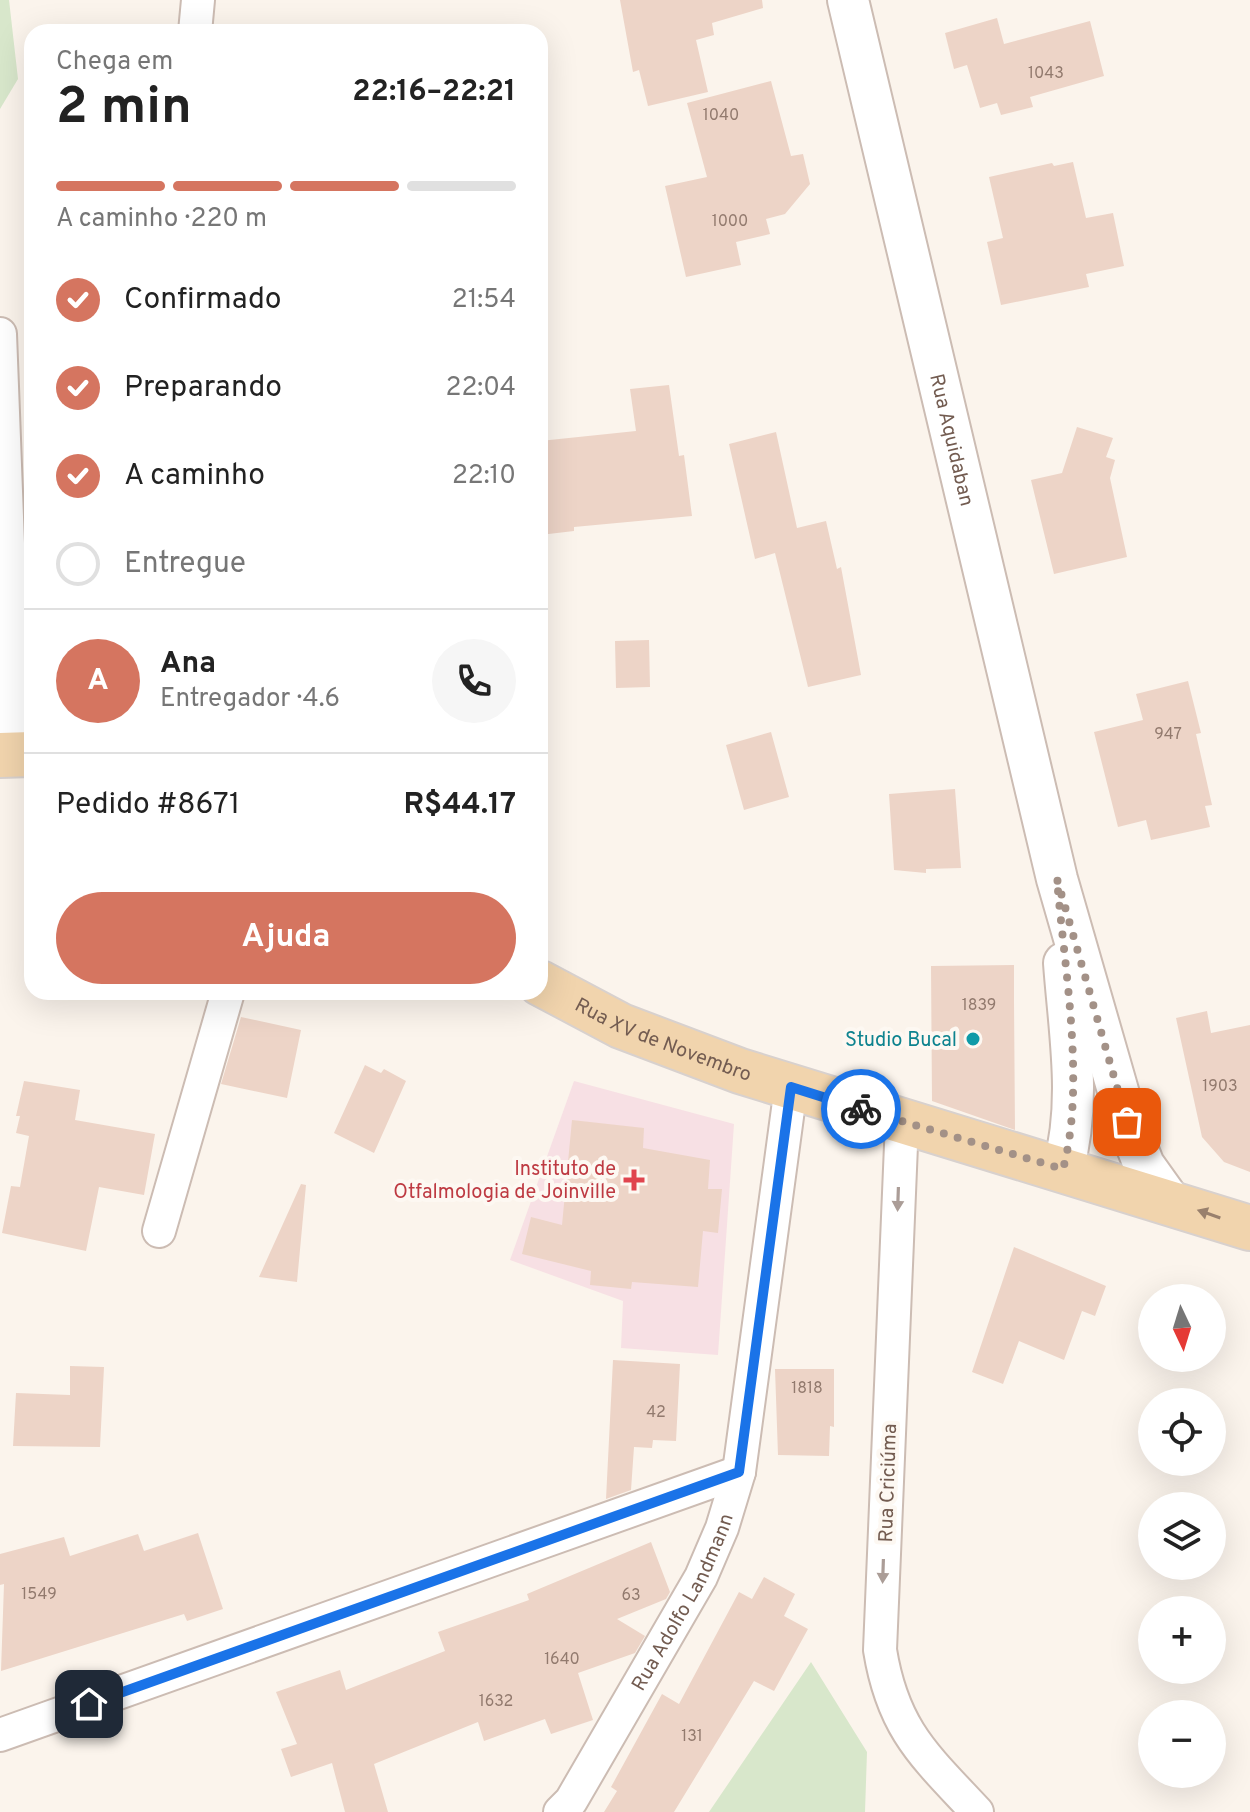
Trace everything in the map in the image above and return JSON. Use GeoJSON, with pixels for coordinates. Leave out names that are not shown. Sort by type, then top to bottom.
{"type":"FeatureCollection","features":[{"type":"Feature","properties":{"kind":"main road","name":"Rua XV de Novembro"},"geometry":{"type":"LineString","coordinates":[[548,987],[621,1026],[791,1087],[1169,1200],[1250,1228]]}},
{"type":"Feature","properties":{"kind":"street"},"geometry":{"type":"LineString","coordinates":[[196,24],[198,0]]}},
{"type":"Feature","properties":{"kind":"street","name":"Rua Aquidaban"},"geometry":{"type":"LineString","coordinates":[[848,0],[1057,879],[1127,1122],[1144,1165],[1169,1200]]}},
{"type":"Feature","properties":{"kind":"street"},"geometry":{"type":"LineString","coordinates":[[0,334],[16,754]]}},
{"type":"Feature","properties":{"kind":"street","name":"Rua Aquidaban"},"geometry":{"type":"LineString","coordinates":[[1057,879],[1075,1101],[1072,1138],[1063,1169]]}},
{"type":"Feature","properties":{"kind":"street"},"geometry":{"type":"LineString","coordinates":[[159,1231],[226,1000]]}},
{"type":"Feature","properties":{"kind":"street","name":"Rua Adolfo Landmann"},"geometry":{"type":"LineString","coordinates":[[560,1812],[571,1801],[701,1577],[722,1528],[739,1472],[791,1087]]}},
{"type":"Feature","properties":{"kind":"street","name":"Rua Criciúma"},"geometry":{"type":"LineString","coordinates":[[902,1121],[880,1650],[886,1683],[907,1733],[977,1812]]}},
{"type":"Feature","properties":{"kind":"street"},"geometry":{"type":"LineString","coordinates":[[0,1735],[739,1472]]}},
{"type":"Feature","properties":{"kind":"shaded area","name":"Instituto de Otfalmologia de Joinville"},"geometry":{"type":"Polygon","coordinates":[[[574,1081],[734,1124],[718,1355],[621,1348],[623,1301],[510,1260],[574,1081]]]}},
{"type":"Feature","properties":{"kind":"green space"},"geometry":{"type":"Polygon","coordinates":[[[0,0],[9,0],[18,79],[0,109],[0,0]]]}},
{"type":"Feature","properties":{"kind":"green space"},"geometry":{"type":"Polygon","coordinates":[[[811,1662],[867,1752],[865,1812],[709,1812],[811,1662]]]}},
{"type":"Feature","properties":{"kind":"building"},"geometry":{"type":"Polygon","coordinates":[[[620,0],[762,0],[763,8],[712,23],[714,35],[696,40],[708,92],[648,106],[639,70],[633,72],[620,0]]]}},
{"type":"Feature","properties":{"kind":"building"},"geometry":{"type":"Polygon","coordinates":[[[997,18],[1004,44],[1090,21],[1104,76],[1030,97],[1033,107],[1001,115],[997,103],[980,108],[967,65],[954,69],[945,33],[997,18]]]}},
{"type":"Feature","properties":{"kind":"building"},"geometry":{"type":"Polygon","coordinates":[[[771,81],[791,156],[803,154],[810,184],[785,214],[766,219],[770,234],[736,242],[741,265],[686,277],[665,186],[707,177],[687,103],[771,81]]]}},
{"type":"Feature","properties":{"kind":"building"},"geometry":{"type":"Polygon","coordinates":[[[1073,162],[1086,218],[1113,213],[1124,266],[1086,274],[1089,287],[1001,305],[987,242],[1003,238],[989,177],[1052,163],[1054,166],[1073,162]]]}},
{"type":"Feature","properties":{"kind":"building"},"geometry":{"type":"Polygon","coordinates":[[[669,385],[679,456],[684,455],[692,516],[574,527],[574,531],[548,534],[548,440],[636,431],[630,389],[669,385]]]}},
{"type":"Feature","properties":{"kind":"building"},"geometry":{"type":"Polygon","coordinates":[[[1077,427],[1113,438],[1106,457],[1115,460],[1110,478],[1127,557],[1054,574],[1031,480],[1062,473],[1077,427]]]}},
{"type":"Feature","properties":{"kind":"building"},"geometry":{"type":"Polygon","coordinates":[[[776,432],[797,528],[826,521],[837,569],[841,567],[861,675],[808,687],[775,553],[755,559],[729,444],[776,432]]]}},
{"type":"Feature","properties":{"kind":"building"},"geometry":{"type":"Polygon","coordinates":[[[649,640],[650,687],[616,688],[615,641],[649,640]]]}},
{"type":"Feature","properties":{"kind":"building"},"geometry":{"type":"Polygon","coordinates":[[[1188,681],[1201,733],[1196,734],[1212,805],[1205,806],[1210,827],[1151,840],[1146,820],[1118,827],[1094,732],[1143,720],[1136,694],[1188,681]]]}},
{"type":"Feature","properties":{"kind":"building"},"geometry":{"type":"Polygon","coordinates":[[[771,732],[789,797],[744,810],[726,745],[771,732]]]}},
{"type":"Feature","properties":{"kind":"building"},"geometry":{"type":"Polygon","coordinates":[[[955,789],[961,868],[926,869],[926,873],[894,870],[889,794],[955,789]]]}},
{"type":"Feature","properties":{"kind":"building","name":"Studio Bucal"},"geometry":{"type":"Polygon","coordinates":[[[1014,965],[1015,1130],[932,1101],[931,966],[1014,965]]]}},
{"type":"Feature","properties":{"kind":"building"},"geometry":{"type":"Polygon","coordinates":[[[1207,1011],[1211,1033],[1250,1025],[1250,1172],[1224,1162],[1202,1137],[1176,1018],[1207,1011]]]}},
{"type":"Feature","properties":{"kind":"building"},"geometry":{"type":"Polygon","coordinates":[[[241,1017],[301,1030],[287,1098],[221,1084],[241,1017]]]}},
{"type":"Feature","properties":{"kind":"building"},"geometry":{"type":"Polygon","coordinates":[[[365,1065],[381,1073],[384,1069],[406,1081],[374,1153],[334,1133],[365,1065]]]}},
{"type":"Feature","properties":{"kind":"building"},"geometry":{"type":"Polygon","coordinates":[[[24,1081],[80,1090],[75,1120],[155,1134],[144,1195],[99,1187],[86,1251],[2,1233],[11,1186],[20,1187],[29,1136],[16,1133],[20,1116],[16,1116],[24,1081]]]}},
{"type":"Feature","properties":{"kind":"building"},"geometry":{"type":"Polygon","coordinates":[[[572,1120],[644,1128],[643,1148],[710,1160],[708,1189],[722,1189],[718,1233],[703,1231],[698,1287],[632,1282],[631,1289],[590,1285],[591,1271],[522,1254],[531,1217],[562,1225],[572,1120]]]}},
{"type":"Feature","properties":{"kind":"building"},"geometry":{"type":"Polygon","coordinates":[[[301,1184],[306,1185],[297,1282],[259,1277],[301,1184]]]}},
{"type":"Feature","properties":{"kind":"building"},"geometry":{"type":"Polygon","coordinates":[[[1014,1247],[1106,1286],[1095,1316],[1082,1311],[1064,1360],[1019,1341],[1003,1384],[972,1372],[1014,1247]]]}},
{"type":"Feature","properties":{"kind":"building"},"geometry":{"type":"Polygon","coordinates":[[[613,1360],[680,1364],[676,1441],[653,1440],[652,1448],[634,1447],[631,1490],[606,1499],[613,1360]]]}},
{"type":"Feature","properties":{"kind":"building"},"geometry":{"type":"Polygon","coordinates":[[[70,1366],[104,1367],[100,1447],[13,1446],[16,1393],[70,1395],[70,1366]]]}},
{"type":"Feature","properties":{"kind":"building"},"geometry":{"type":"Polygon","coordinates":[[[775,1369],[834,1369],[834,1427],[830,1426],[829,1456],[778,1455],[775,1369]]]}},
{"type":"Feature","properties":{"kind":"building"},"geometry":{"type":"Polygon","coordinates":[[[198,1533],[223,1609],[187,1621],[184,1614],[1,1671],[4,1584],[0,1585],[0,1554],[64,1537],[70,1556],[138,1534],[144,1551],[198,1533]]]}},
{"type":"Feature","properties":{"kind":"building"},"geometry":{"type":"Polygon","coordinates":[[[651,1542],[670,1592],[666,1599],[617,1619],[645,1636],[635,1653],[578,1673],[593,1720],[551,1734],[545,1719],[484,1741],[478,1722],[374,1764],[388,1812],[345,1812],[332,1763],[291,1777],[281,1749],[297,1744],[276,1692],[340,1670],[346,1690],[445,1651],[438,1632],[529,1600],[527,1594],[651,1542]]]}},
{"type":"Feature","properties":{"kind":"building"},"geometry":{"type":"Polygon","coordinates":[[[764,1577],[795,1594],[784,1616],[808,1629],[774,1691],[754,1681],[674,1812],[604,1812],[617,1791],[611,1787],[662,1694],[679,1704],[739,1592],[752,1599],[764,1577]]]}},
{"type":"Feature","properties":{"kind":"way so far"},"geometry":{"type":"LineString","coordinates":[[861,1109],[1063,1169],[1072,1138],[1075,1101],[1057,879],[1127,1122]]}},
{"type":"Feature","properties":{"kind":"place","name":"Studio Bucal"},"geometry":{"type":"Point","coordinates":[973,1039]}},
{"type":"Feature","properties":{"kind":"place","name":"Instituto de Otfalmologia de Joinville"},"geometry":{"type":"Point","coordinates":[634,1180]}},
{"type":"Feature","properties":{"kind":"route"},"geometry":{"type":"LineString","coordinates":[[89,1704],[739,1472],[791,1087],[861,1109]]}}]}
